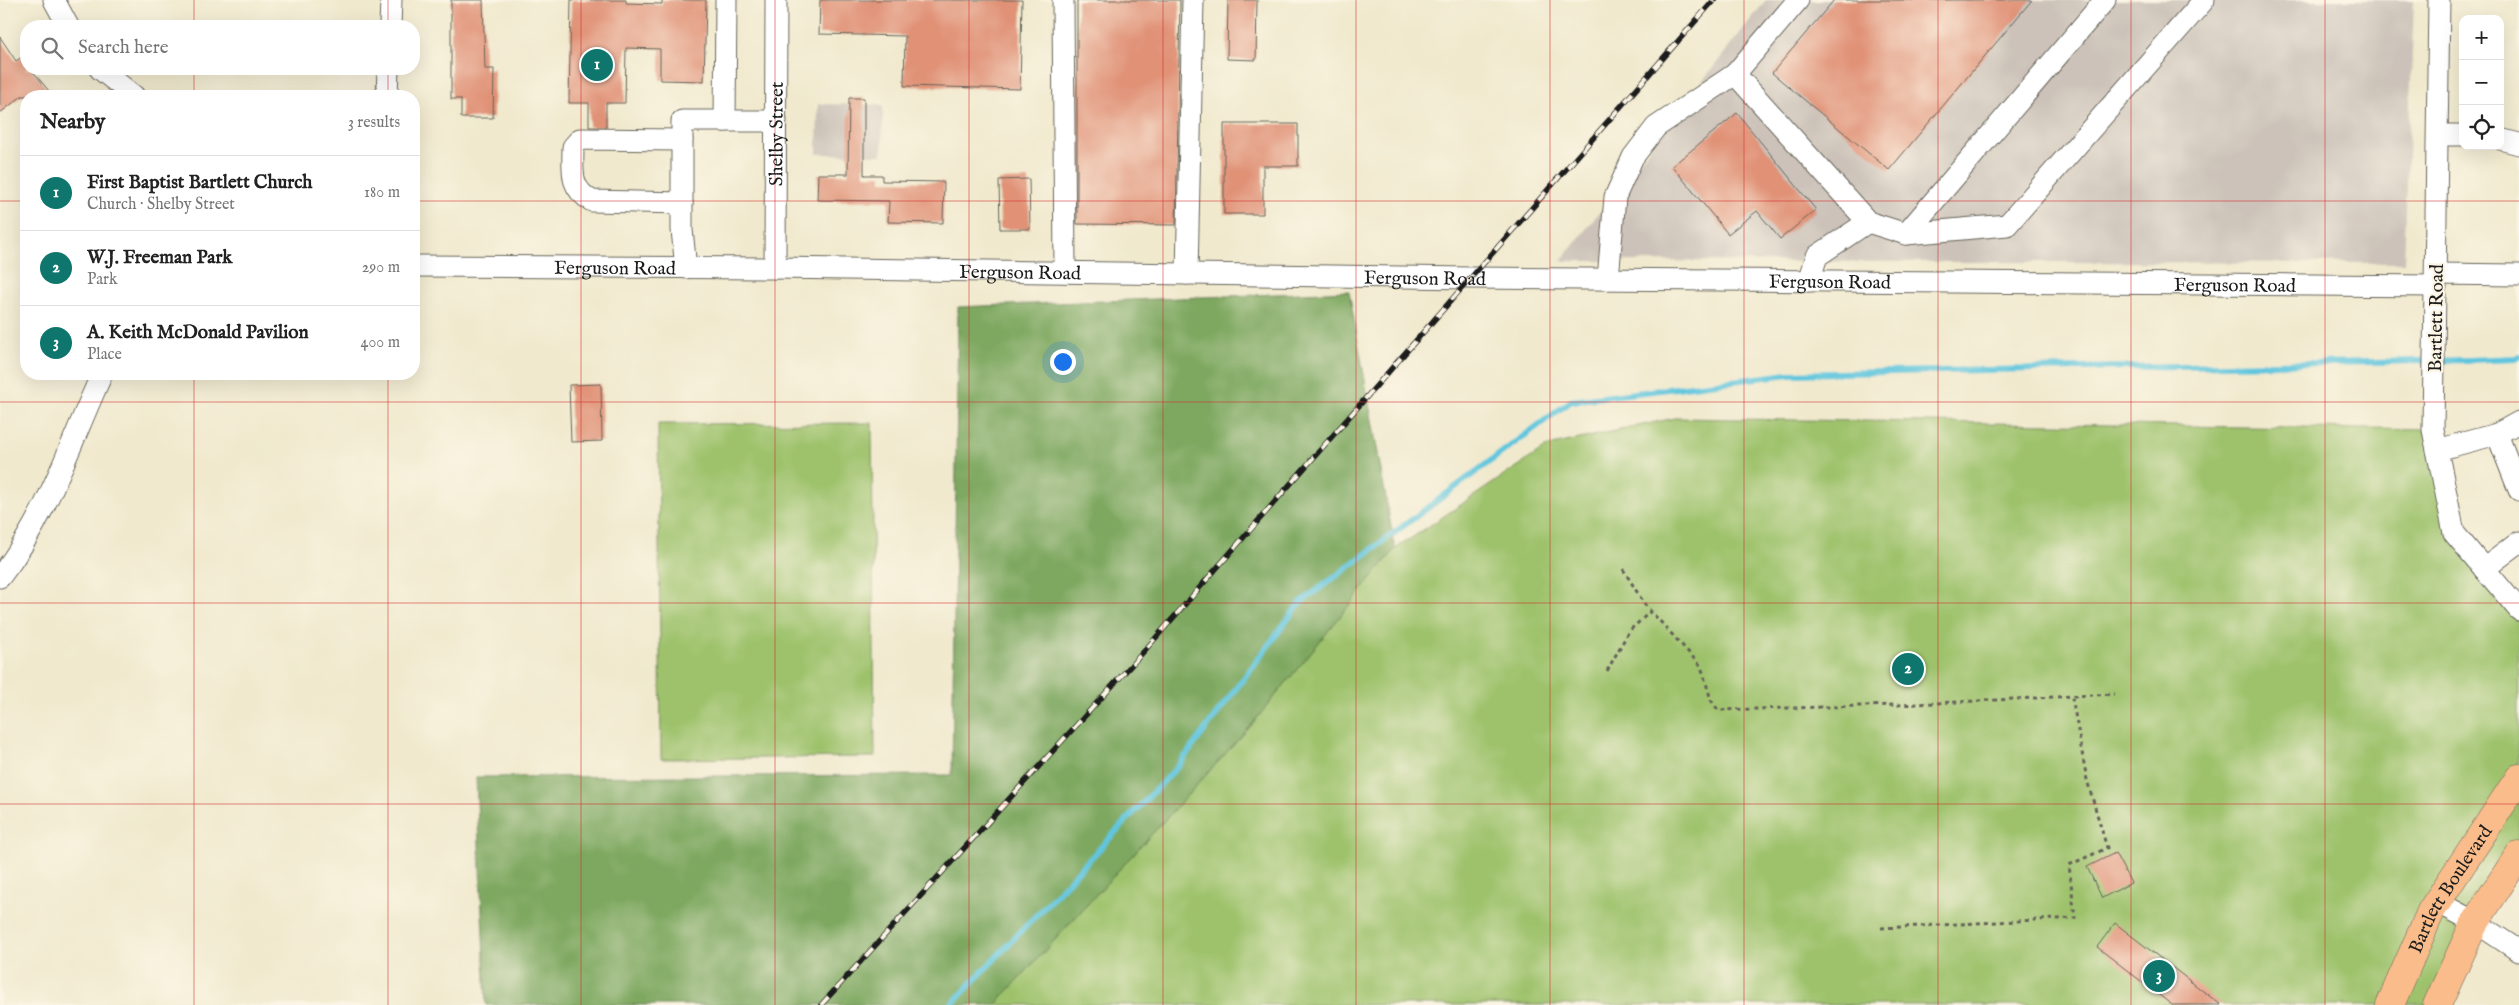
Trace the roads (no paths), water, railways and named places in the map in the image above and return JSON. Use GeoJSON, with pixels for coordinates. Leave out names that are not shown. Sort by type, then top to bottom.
{"type":"FeatureCollection","features":[{"type":"Feature","properties":{"kind":"main road","name":"Bartlett Boulevard"},"geometry":{"type":"LineString","coordinates":[[2390,1005],[2437,902],[2519,778]]}},
{"type":"Feature","properties":{"kind":"main road","name":"Bartlett Boulevard"},"geometry":{"type":"LineString","coordinates":[[2437,1005],[2475,922],[2519,855]]}},
{"type":"Feature","properties":{"kind":"street"},"geometry":{"type":"LineString","coordinates":[[54,0],[65,20]]}},
{"type":"Feature","properties":{"kind":"street"},"geometry":{"type":"LineString","coordinates":[[390,0],[390,20]]}},
{"type":"Feature","properties":{"kind":"street"},"geometry":{"type":"LineString","coordinates":[[725,121],[726,0]]}},
{"type":"Feature","properties":{"kind":"street","name":"Shelby Street"},"geometry":{"type":"LineString","coordinates":[[775,268],[776,0]]}},
{"type":"Feature","properties":{"kind":"street"},"geometry":{"type":"LineString","coordinates":[[1063,0],[1065,272]]}},
{"type":"Feature","properties":{"kind":"street"},"geometry":{"type":"LineString","coordinates":[[1187,274],[1193,0]]}},
{"type":"Feature","properties":{"kind":"street"},"geometry":{"type":"LineString","coordinates":[[1608,279],[1616,197],[1633,157],[1656,127],[1735,74],[1798,0]]}},
{"type":"Feature","properties":{"kind":"street"},"geometry":{"type":"LineString","coordinates":[[1906,234],[2105,0]]}},
{"type":"Feature","properties":{"kind":"street"},"geometry":{"type":"LineString","coordinates":[[1735,74],[1868,222],[1906,234],[2007,225],[2204,0]]}},
{"type":"Feature","properties":{"kind":"street","name":"Bartlett Road"},"geometry":{"type":"LineString","coordinates":[[2439,0],[2433,430],[2454,533],[2519,610]]}},
{"type":"Feature","properties":{"kind":"street"},"geometry":{"type":"LineString","coordinates":[[108,75],[126,90]]}},
{"type":"Feature","properties":{"kind":"street"},"geometry":{"type":"LineString","coordinates":[[387,90],[388,75]]}},
{"type":"Feature","properties":{"kind":"street"},"geometry":{"type":"LineString","coordinates":[[686,268],[682,203],[682,121],[776,121]]}},
{"type":"Feature","properties":{"kind":"street"},"geometry":{"type":"LineString","coordinates":[[2438,135],[2459,135]]}},
{"type":"Feature","properties":{"kind":"street"},"geometry":{"type":"LineString","coordinates":[[682,140],[580,140],[573,148],[573,180],[581,195],[592,201],[682,203]]}},
{"type":"Feature","properties":{"kind":"street"},"geometry":{"type":"LineString","coordinates":[[2504,140],[2519,144]]}},
{"type":"Feature","properties":{"kind":"street"},"geometry":{"type":"LineString","coordinates":[[1809,281],[1817,256],[1868,222]]}},
{"type":"Feature","properties":{"kind":"street","name":"Ferguson Road"},"geometry":{"type":"LineString","coordinates":[[420,266],[775,268],[1809,281],[2436,280],[2519,275]]}},
{"type":"Feature","properties":{"kind":"street"},"geometry":{"type":"LineString","coordinates":[[0,577],[14,560],[56,484],[99,380]]}},
{"type":"Feature","properties":{"kind":"street"},"geometry":{"type":"LineString","coordinates":[[2437,450],[2497,434],[2519,422]]}},
{"type":"Feature","properties":{"kind":"street"},"geometry":{"type":"LineString","coordinates":[[2497,434],[2519,490]]}},
{"type":"Feature","properties":{"kind":"street"},"geometry":{"type":"LineString","coordinates":[[2484,569],[2519,542]]}},
{"type":"Feature","properties":{"kind":"street"},"geometry":{"type":"LineString","coordinates":[[2437,902],[2475,922],[2519,951]]}},
{"type":"Feature","properties":{"kind":"waterway"},"geometry":{"type":"LineString","coordinates":[[951,1005],[1178,766],[1300,603],[1571,401],[1789,374],[2468,360],[2516,358],[2519,356]]}},
{"type":"Feature","properties":{"kind":"railway"},"geometry":{"type":"LineString","coordinates":[[821,1005],[1146,649],[1714,0]]}},
{"type":"Feature","properties":{"kind":"place","name":"First Baptist Bartlett Church"},"geometry":{"type":"Point","coordinates":[597,65]}},
{"type":"Feature","properties":{"kind":"place","name":"W.J. Freeman Park"},"geometry":{"type":"Point","coordinates":[1908,669]}},
{"type":"Feature","properties":{"kind":"place","name":"A. Keith McDonald Pavilion"},"geometry":{"type":"Point","coordinates":[2159,976]}}]}
